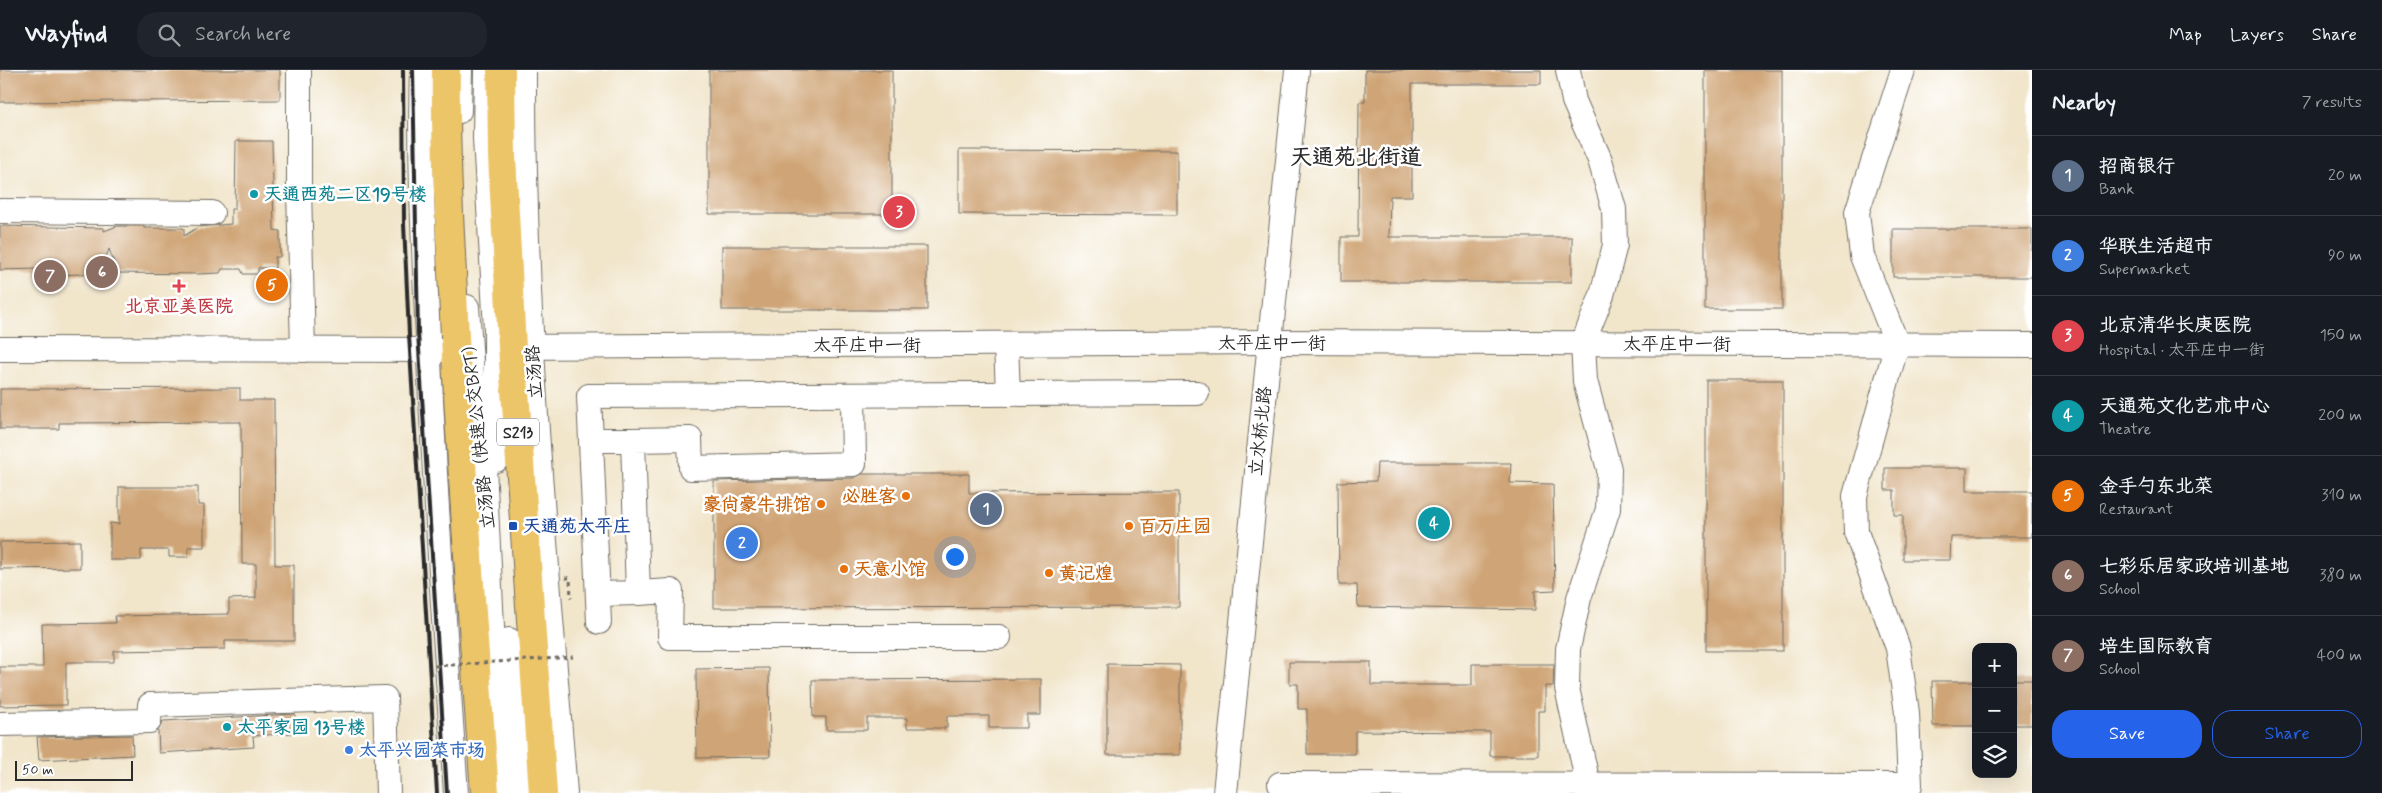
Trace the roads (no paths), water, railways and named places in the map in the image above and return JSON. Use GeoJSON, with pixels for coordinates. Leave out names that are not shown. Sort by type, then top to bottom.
{"type":"FeatureCollection","features":[{"type":"Feature","properties":{"kind":"main road"},"geometry":{"type":"LineString","coordinates":[[446,70],[442,350],[469,577],[485,793]]}},
{"type":"Feature","properties":{"kind":"main road","name":"立汤路"},"geometry":{"type":"LineString","coordinates":[[501,70],[502,156],[522,347],[543,793]]}},
{"type":"Feature","properties":{"kind":"street"},"geometry":{"type":"LineString","coordinates":[[299,70],[299,188],[303,350]]}},
{"type":"Feature","properties":{"kind":"street"},"geometry":{"type":"LineString","coordinates":[[422,70],[421,119],[442,350],[440,569],[456,793]]}},
{"type":"Feature","properties":{"kind":"street","name":"立汤路（快速公交BRT）"},"geometry":{"type":"LineString","coordinates":[[460,70],[459,134],[468,322],[472,375],[484,466],[493,647],[504,793]]}},
{"type":"Feature","properties":{"kind":"street","name":"立汤路（快速公交BRT）"},"geometry":{"type":"LineString","coordinates":[[486,70],[486,138],[496,329],[496,462],[509,648],[522,793]]}},
{"type":"Feature","properties":{"kind":"street","name":"立汤路"},"geometry":{"type":"LineString","coordinates":[[524,70],[522,347],[565,793]]}},
{"type":"Feature","properties":{"kind":"street","name":"立水桥北路"},"geometry":{"type":"LineString","coordinates":[[1224,793],[1268,342],[1297,70]]}},
{"type":"Feature","properties":{"kind":"street"},"geometry":{"type":"LineString","coordinates":[[1568,70],[1574,101],[1600,160],[1614,209],[1615,246],[1602,295],[1583,343],[1585,381],[1609,469],[1608,509],[1579,598],[1568,650],[1566,688],[1588,784]]}},
{"type":"Feature","properties":{"kind":"street"},"geometry":{"type":"LineString","coordinates":[[1280,784],[1910,785],[1907,713],[1898,648],[1856,532],[1855,496],[1897,344],[1862,256],[1857,212],[1870,167],[1903,70]]}},
{"type":"Feature","properties":{"kind":"street"},"geometry":{"type":"LineString","coordinates":[[0,210],[212,212]]}},
{"type":"Feature","properties":{"kind":"street","name":"太平庄中一街"},"geometry":{"type":"LineString","coordinates":[[522,347],[1268,342],[2032,345]]}},
{"type":"Feature","properties":{"kind":"street"},"geometry":{"type":"LineString","coordinates":[[1006,344],[1008,394]]}},
{"type":"Feature","properties":{"kind":"street"},"geometry":{"type":"LineString","coordinates":[[0,349],[442,350]]}},
{"type":"Feature","properties":{"kind":"street"},"geometry":{"type":"LineString","coordinates":[[599,622],[589,396],[1198,394]]}},
{"type":"Feature","properties":{"kind":"street"},"geometry":{"type":"LineString","coordinates":[[591,440],[690,439],[691,468],[854,464],[853,395]]}},
{"type":"Feature","properties":{"kind":"street"},"geometry":{"type":"LineString","coordinates":[[632,440],[638,593]]}},
{"type":"Feature","properties":{"kind":"street"},"geometry":{"type":"LineString","coordinates":[[598,594],[671,591],[670,637],[998,637]]}},
{"type":"Feature","properties":{"kind":"street"},"geometry":{"type":"LineString","coordinates":[[0,724],[149,721],[150,706],[385,698],[388,793]]}},
{"type":"Feature","properties":{"kind":"railway"},"geometry":{"type":"LineString","coordinates":[[403,70],[404,224],[409,335],[437,793]]}},
{"type":"Feature","properties":{"kind":"railway"},"geometry":{"type":"LineString","coordinates":[[413,70],[418,333],[447,793]]}},
{"type":"Feature","properties":{"kind":"place","name":"天通西苑二区19号楼"},"geometry":{"type":"Point","coordinates":[254,194]}},
{"type":"Feature","properties":{"kind":"place","name":"北京清华长庚医院"},"geometry":{"type":"Point","coordinates":[899,212]}},
{"type":"Feature","properties":{"kind":"place","name":"七彩乐居家政培训基地"},"geometry":{"type":"Point","coordinates":[102,272]}},
{"type":"Feature","properties":{"kind":"place","name":"培生国际教育"},"geometry":{"type":"Point","coordinates":[50,276]}},
{"type":"Feature","properties":{"kind":"place","name":"金手勺东北菜"},"geometry":{"type":"Point","coordinates":[272,285]}},
{"type":"Feature","properties":{"kind":"place","name":"北京亚美医院"},"geometry":{"type":"Point","coordinates":[179,286]}},
{"type":"Feature","properties":{"kind":"place","name":"必胜客"},"geometry":{"type":"Point","coordinates":[906,496]}},
{"type":"Feature","properties":{"kind":"place","name":"豪尚豪牛排馆"},"geometry":{"type":"Point","coordinates":[821,504]}},
{"type":"Feature","properties":{"kind":"place","name":"招商银行"},"geometry":{"type":"Point","coordinates":[986,509]}},
{"type":"Feature","properties":{"kind":"place","name":"天通苑文化艺术中心"},"geometry":{"type":"Point","coordinates":[1434,523]}},
{"type":"Feature","properties":{"kind":"place","name":"天通苑太平庄"},"geometry":{"type":"Point","coordinates":[513,526]}},
{"type":"Feature","properties":{"kind":"place","name":"百万庄园"},"geometry":{"type":"Point","coordinates":[1129,526]}},
{"type":"Feature","properties":{"kind":"place","name":"华联生活超市"},"geometry":{"type":"Point","coordinates":[742,543]}},
{"type":"Feature","properties":{"kind":"place","name":"天意小馆"},"geometry":{"type":"Point","coordinates":[844,569]}},
{"type":"Feature","properties":{"kind":"place","name":"黄记煌"},"geometry":{"type":"Point","coordinates":[1049,573]}},
{"type":"Feature","properties":{"kind":"place","name":"太平家园 13号楼"},"geometry":{"type":"Point","coordinates":[227,727]}},
{"type":"Feature","properties":{"kind":"place","name":"太平兴园菜市场"},"geometry":{"type":"Point","coordinates":[349,750]}},
{"type":"Feature","properties":{"kind":"district","name":"天通苑北街道"},"geometry":{"type":"Point","coordinates":[1356,156]}}]}
